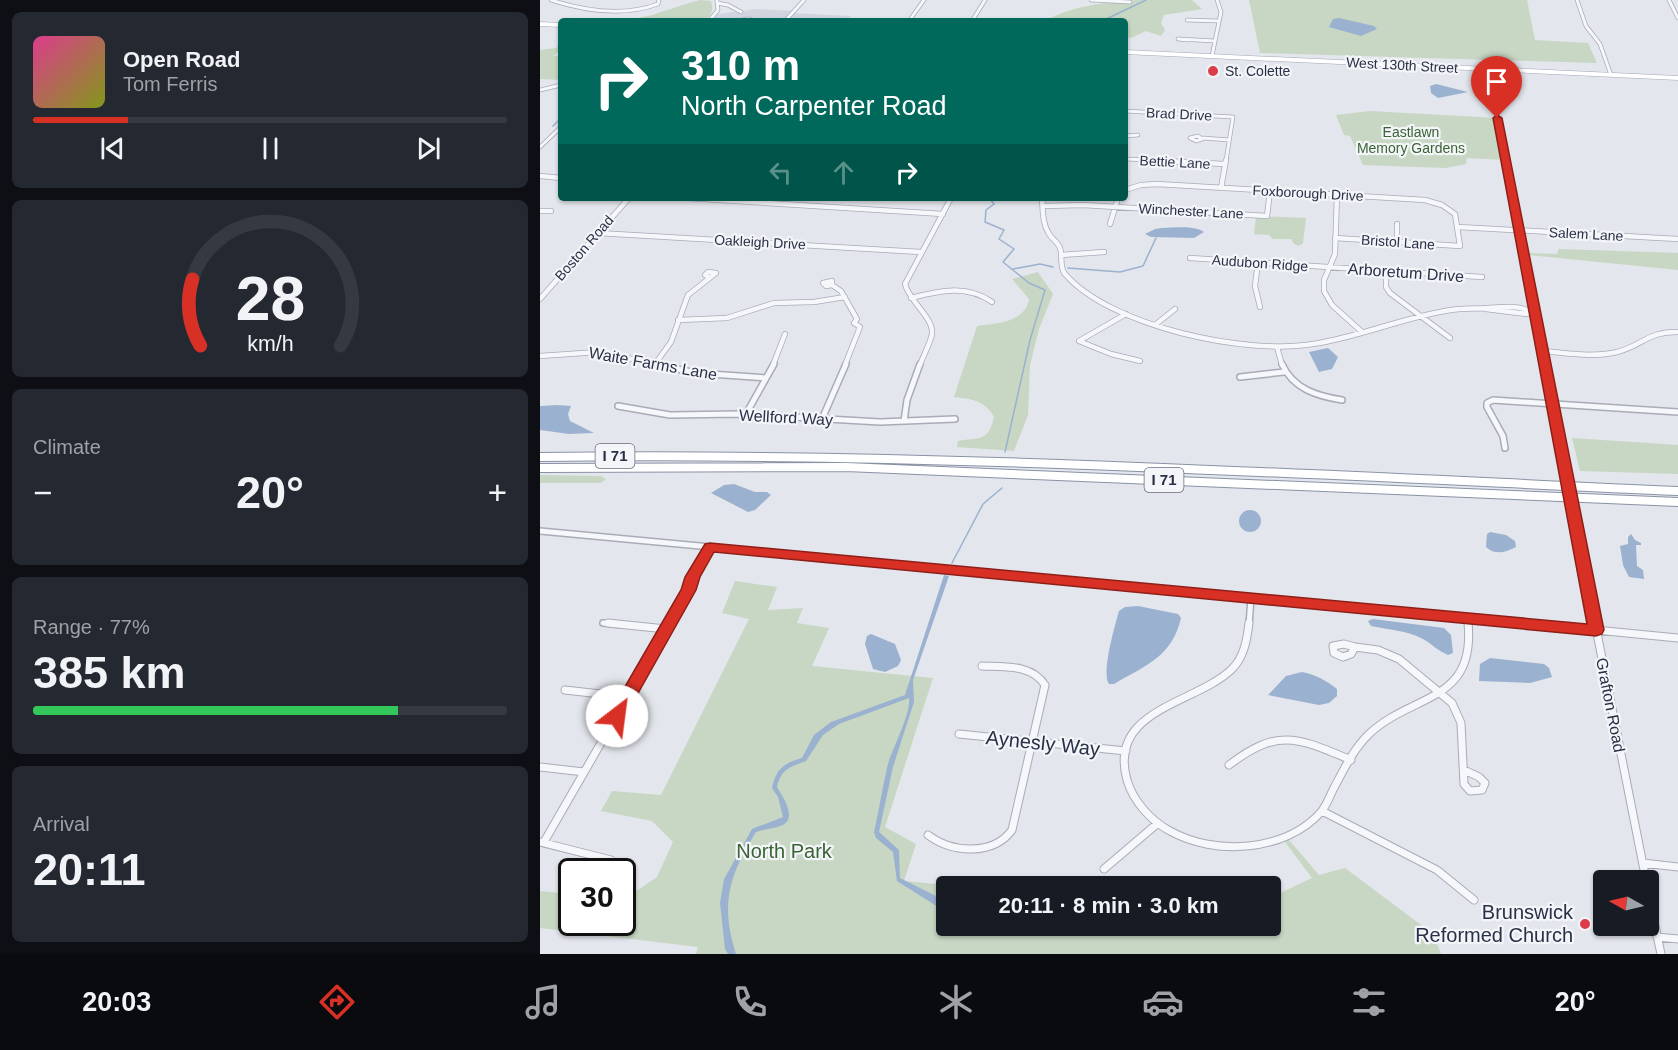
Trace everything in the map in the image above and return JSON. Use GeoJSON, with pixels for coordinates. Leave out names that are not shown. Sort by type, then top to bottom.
{"type":"FeatureCollection","features":[{"type":"Feature","properties":{"kind":"highway","name":"I 71"},"geometry":{"type":"LineString","coordinates":[[540,457],[689,455],[990,460],[1678,491]]}},
{"type":"Feature","properties":{"kind":"highway","name":"I 71"},"geometry":{"type":"LineString","coordinates":[[540,468],[858,467],[1678,502]]}},
{"type":"Feature","properties":{"kind":"main road"},"geometry":{"type":"LineString","coordinates":[[540,24],[558,25]]}},
{"type":"Feature","properties":{"kind":"main road","name":"West 130th Street"},"geometry":{"type":"LineString","coordinates":[[1128,51],[1678,78]]}},
{"type":"Feature","properties":{"kind":"street"},"geometry":{"type":"LineString","coordinates":[[551,0],[578,8],[636,10],[653,7],[658,4],[659,0]]}},
{"type":"Feature","properties":{"kind":"street"},"geometry":{"type":"LineString","coordinates":[[788,18],[804,0]]}},
{"type":"Feature","properties":{"kind":"street"},"geometry":{"type":"LineString","coordinates":[[911,18],[924,0]]}},
{"type":"Feature","properties":{"kind":"street"},"geometry":{"type":"LineString","coordinates":[[974,18],[985,0]]}},
{"type":"Feature","properties":{"kind":"street"},"geometry":{"type":"LineString","coordinates":[[1092,0],[1130,2]]}},
{"type":"Feature","properties":{"kind":"street"},"geometry":{"type":"LineString","coordinates":[[1212,56],[1221,9],[1217,0]]}},
{"type":"Feature","properties":{"kind":"street"},"geometry":{"type":"LineString","coordinates":[[1576,0],[1586,26],[1600,44],[1611,75]]}},
{"type":"Feature","properties":{"kind":"street"},"geometry":{"type":"LineString","coordinates":[[1669,0],[1678,18]]}},
{"type":"Feature","properties":{"kind":"street"},"geometry":{"type":"LineString","coordinates":[[712,18],[717,13],[717,2],[727,4],[741,12]]}},
{"type":"Feature","properties":{"kind":"street"},"geometry":{"type":"LineString","coordinates":[[1187,20],[1219,21]]}},
{"type":"Feature","properties":{"kind":"street"},"geometry":{"type":"LineString","coordinates":[[1188,40],[1215,41]]}},
{"type":"Feature","properties":{"kind":"street","name":"Grafton Road"},"geometry":{"type":"LineString","coordinates":[[1488,69],[1533,312],[1644,870]]}},
{"type":"Feature","properties":{"kind":"street"},"geometry":{"type":"LineString","coordinates":[[540,90],[558,86]]}},
{"type":"Feature","properties":{"kind":"street","name":"Brad Drive"},"geometry":{"type":"LineString","coordinates":[[1128,111],[1233,117]]}},
{"type":"Feature","properties":{"kind":"street"},"geometry":{"type":"LineString","coordinates":[[1221,188],[1233,117]]}},
{"type":"Feature","properties":{"kind":"street"},"geometry":{"type":"LineString","coordinates":[[540,147],[558,130]]}},
{"type":"Feature","properties":{"kind":"street"},"geometry":{"type":"LineString","coordinates":[[1128,136],[1138,135]]}},
{"type":"Feature","properties":{"kind":"street"},"geometry":{"type":"LineString","coordinates":[[1203,138],[1229,140]]}},
{"type":"Feature","properties":{"kind":"street","name":"Bettie Lane"},"geometry":{"type":"LineString","coordinates":[[1128,159],[1225,164]]}},
{"type":"Feature","properties":{"kind":"street"},"geometry":{"type":"LineString","coordinates":[[540,176],[558,178]]}},
{"type":"Feature","properties":{"kind":"street","name":"Foxborough Drive"},"geometry":{"type":"LineString","coordinates":[[1128,189],[1154,184],[1435,202],[1454,212],[1458,227]]}},
{"type":"Feature","properties":{"kind":"street","name":"Winchester Lane"},"geometry":{"type":"LineString","coordinates":[[1043,206],[1115,206],[1267,216],[1270,191]]}},
{"type":"Feature","properties":{"kind":"street"},"geometry":{"type":"LineString","coordinates":[[1337,195],[1335,255],[1323,282],[1326,297],[1332,305],[1362,332]]}},
{"type":"Feature","properties":{"kind":"street","name":"Boston Road"},"geometry":{"type":"LineString","coordinates":[[540,299],[626,201]]}},
{"type":"Feature","properties":{"kind":"street"},"geometry":{"type":"LineString","coordinates":[[739,201],[943,213]]}},
{"type":"Feature","properties":{"kind":"street"},"geometry":{"type":"LineString","coordinates":[[904,421],[906,402],[932,333],[930,323],[907,292],[906,283],[949,201]]}},
{"type":"Feature","properties":{"kind":"street"},"geometry":{"type":"LineString","coordinates":[[1042,201],[1048,232],[1060,246],[1061,267],[1072,280],[1101,301],[1126,314],[1155,325],[1212,339],[1254,346],[1308,345],[1455,310],[1486,309],[1515,314],[1533,312]]}},
{"type":"Feature","properties":{"kind":"street"},"geometry":{"type":"LineString","coordinates":[[1110,224],[1117,201]]}},
{"type":"Feature","properties":{"kind":"street"},"geometry":{"type":"LineString","coordinates":[[540,211],[551,211]]}},
{"type":"Feature","properties":{"kind":"street"},"geometry":{"type":"LineString","coordinates":[[1396,224],[1397,242]]}},
{"type":"Feature","properties":{"kind":"street","name":"Salem Lane"},"geometry":{"type":"LineString","coordinates":[[1458,227],[1678,239]]}},
{"type":"Feature","properties":{"kind":"street","name":"Bristol Lane"},"geometry":{"type":"LineString","coordinates":[[1335,238],[1460,246],[1458,227]]}},
{"type":"Feature","properties":{"kind":"street","name":"Oakleigh Drive"},"geometry":{"type":"LineString","coordinates":[[598,233],[921,252]]}},
{"type":"Feature","properties":{"kind":"street"},"geometry":{"type":"LineString","coordinates":[[1061,255],[1104,252]]}},
{"type":"Feature","properties":{"kind":"street","name":"Audubon Ridge"},"geometry":{"type":"LineString","coordinates":[[1190,258],[1330,267]]}},
{"type":"Feature","properties":{"kind":"street"},"geometry":{"type":"LineString","coordinates":[[1258,262],[1255,286],[1260,307]]}},
{"type":"Feature","properties":{"kind":"street","name":"Arboretum Drive"},"geometry":{"type":"LineString","coordinates":[[1330,267],[1482,277]]}},
{"type":"Feature","properties":{"kind":"street"},"geometry":{"type":"LineString","coordinates":[[1386,271],[1388,291],[1450,338]]}},
{"type":"Feature","properties":{"kind":"street"},"geometry":{"type":"LineString","coordinates":[[655,364],[668,352],[686,297],[708,277]]}},
{"type":"Feature","properties":{"kind":"street"},"geometry":{"type":"LineString","coordinates":[[822,419],[860,337],[860,328],[854,323],[857,319],[840,289],[832,285]]}},
{"type":"Feature","properties":{"kind":"street"},"geometry":{"type":"LineString","coordinates":[[911,298],[962,289],[980,293],[992,302]]}},
{"type":"Feature","properties":{"kind":"street"},"geometry":{"type":"LineString","coordinates":[[678,320],[727,318],[774,303],[814,302],[845,297]]}},
{"type":"Feature","properties":{"kind":"street"},"geometry":{"type":"LineString","coordinates":[[1155,325],[1175,309]]}},
{"type":"Feature","properties":{"kind":"street"},"geometry":{"type":"LineString","coordinates":[[1126,314],[1079,341],[1111,354],[1140,361]]}},
{"type":"Feature","properties":{"kind":"street"},"geometry":{"type":"LineString","coordinates":[[1542,351],[1611,353],[1629,348],[1650,334],[1678,332]]}},
{"type":"Feature","properties":{"kind":"street"},"geometry":{"type":"LineString","coordinates":[[746,414],[779,353],[786,334]]}},
{"type":"Feature","properties":{"kind":"street"},"geometry":{"type":"LineString","coordinates":[[1277,347],[1284,372],[1306,390],[1326,398],[1342,400]]}},
{"type":"Feature","properties":{"kind":"street","name":"Waite Farms Lane"},"geometry":{"type":"LineString","coordinates":[[540,356],[592,351],[702,374],[766,378]]}},
{"type":"Feature","properties":{"kind":"street"},"geometry":{"type":"LineString","coordinates":[[1240,377],[1284,372]]}},
{"type":"Feature","properties":{"kind":"street"},"geometry":{"type":"LineString","coordinates":[[1505,448],[1504,437],[1487,407],[1488,403],[1497,400],[1678,412]]}},
{"type":"Feature","properties":{"kind":"street","name":"Wellford Way"},"geometry":{"type":"LineString","coordinates":[[618,406],[670,415],[746,414],[904,421],[955,419]]}},
{"type":"Feature","properties":{"kind":"street"},"geometry":{"type":"LineString","coordinates":[[540,531],[1678,638]]}},
{"type":"Feature","properties":{"kind":"street"},"geometry":{"type":"LineString","coordinates":[[603,858],[542,842],[666,629],[710,547]]}},
{"type":"Feature","properties":{"kind":"street"},"geometry":{"type":"LineString","coordinates":[[1251,598],[1246,645],[1235,666],[1212,683],[1151,714],[1132,735],[1126,752],[1125,769],[1130,788],[1140,806],[1158,823],[1180,836],[1206,844],[1246,847],[1272,843],[1296,834],[1322,812],[1363,741],[1378,727],[1455,680],[1466,664],[1470,646],[1468,618]]}},
{"type":"Feature","properties":{"kind":"street"},"geometry":{"type":"LineString","coordinates":[[603,623],[666,629]]}},
{"type":"Feature","properties":{"kind":"street"},"geometry":{"type":"LineString","coordinates":[[1355,647],[1373,649],[1395,656],[1452,703],[1459,716],[1464,770]]}},
{"type":"Feature","properties":{"kind":"street"},"geometry":{"type":"LineString","coordinates":[[928,836],[940,844],[980,849],[994,847],[1006,840],[1012,830],[1045,690],[1043,681],[1037,674],[982,666]]}},
{"type":"Feature","properties":{"kind":"street"},"geometry":{"type":"LineString","coordinates":[[565,690],[627,697]]}},
{"type":"Feature","properties":{"kind":"street","name":"Aynesly Way"},"geometry":{"type":"LineString","coordinates":[[959,734],[1126,752]]}},
{"type":"Feature","properties":{"kind":"street"},"geometry":{"type":"LineString","coordinates":[[1229,765],[1252,746],[1279,740],[1303,741],[1351,760]]}},
{"type":"Feature","properties":{"kind":"street"},"geometry":{"type":"LineString","coordinates":[[540,767],[584,772]]}},
{"type":"Feature","properties":{"kind":"street"},"geometry":{"type":"LineString","coordinates":[[1322,812],[1437,870],[1474,900]]}},
{"type":"Feature","properties":{"kind":"street"},"geometry":{"type":"LineString","coordinates":[[1104,869],[1158,823]]}},
{"type":"Feature","properties":{"kind":"street"},"geometry":{"type":"LineString","coordinates":[[1642,863],[1678,867]]}},
{"type":"Feature","properties":{"kind":"street"},"geometry":{"type":"LineString","coordinates":[[1661,954],[1657,937],[1678,939]]}},
{"type":"Feature","properties":{"kind":"shaded area"},"geometry":{"type":"Polygon","coordinates":[[[757,9],[793,11],[786,18],[715,18],[718,14],[757,9]]]}},
{"type":"Feature","properties":{"kind":"shaded area"},"geometry":{"type":"Polygon","coordinates":[[[794,13],[851,16],[849,18],[790,18],[794,13]]]}},
{"type":"Feature","properties":{"kind":"green space"},"geometry":{"type":"Polygon","coordinates":[[[700,0],[711,1],[712,4],[708,18],[639,18],[700,0]]]}},
{"type":"Feature","properties":{"kind":"green space"},"geometry":{"type":"Polygon","coordinates":[[[1136,0],[1192,0],[1202,9],[1164,15],[1161,23],[1165,30],[1161,36],[1146,31],[1131,38],[1128,38],[1128,18],[1051,18],[1066,11],[1136,0]]]}},
{"type":"Feature","properties":{"kind":"green space"},"geometry":{"type":"Polygon","coordinates":[[[1249,0],[1527,0],[1535,40],[1588,43],[1597,63],[1260,53],[1249,0]]]}},
{"type":"Feature","properties":{"kind":"green space"},"geometry":{"type":"Polygon","coordinates":[[[558,46],[558,52],[553,56],[558,56],[558,80],[540,79],[540,50],[558,46]]]}},
{"type":"Feature","properties":{"kind":"green space","name":"Eastlawn Memory Gardens"},"geometry":{"type":"Polygon","coordinates":[[[1370,111],[1497,118],[1505,160],[1467,158],[1466,164],[1446,168],[1363,165],[1350,136],[1344,135],[1336,115],[1370,111]]]}},
{"type":"Feature","properties":{"kind":"green space"},"geometry":{"type":"Polygon","coordinates":[[[1256,216],[1306,218],[1303,243],[1299,246],[1291,239],[1273,239],[1269,235],[1254,234],[1256,216]]]}},
{"type":"Feature","properties":{"kind":"green space"},"geometry":{"type":"Polygon","coordinates":[[[1559,249],[1678,253],[1678,270],[1529,255],[1528,253],[1557,254],[1559,249]]]}},
{"type":"Feature","properties":{"kind":"green space"},"geometry":{"type":"Polygon","coordinates":[[[1038,272],[1053,294],[1039,329],[1030,365],[1028,415],[1014,451],[957,447],[958,441],[986,435],[994,417],[982,404],[954,397],[977,326],[1009,320],[1022,313],[1029,299],[1012,279],[1038,272]]]}},
{"type":"Feature","properties":{"kind":"green space"},"geometry":{"type":"Polygon","coordinates":[[[1572,438],[1678,445],[1678,474],[1580,471],[1572,438]]]}},
{"type":"Feature","properties":{"kind":"green space"},"geometry":{"type":"Polygon","coordinates":[[[540,475],[601,476],[606,479],[601,483],[540,483],[540,475]]]}},
{"type":"Feature","properties":{"kind":"green space","name":"North Park"},"geometry":{"type":"Polygon","coordinates":[[[735,581],[777,587],[768,610],[803,608],[797,623],[829,628],[812,666],[933,678],[885,827],[916,844],[904,881],[936,884],[936,936],[1281,936],[1281,893],[1312,878],[1285,842],[1289,840],[1319,875],[1345,868],[1433,934],[1441,954],[696,954],[698,947],[607,936],[636,936],[636,891],[657,877],[673,842],[652,821],[601,811],[612,791],[661,795],[749,619],[722,613],[735,581]]]}},
{"type":"Feature","properties":{"kind":"green space","name":"North Park"},"geometry":{"type":"Polygon","coordinates":[[[540,891],[558,893],[558,930],[540,928],[540,891]]]}},
{"type":"Feature","properties":{"kind":"water"},"geometry":{"type":"Polygon","coordinates":[[[1339,18],[1374,26],[1377,29],[1361,36],[1329,27],[1333,19],[1339,18]]]}},
{"type":"Feature","properties":{"kind":"water"},"geometry":{"type":"Polygon","coordinates":[[[1436,84],[1468,92],[1438,98],[1431,93],[1430,86],[1436,84]]]}},
{"type":"Feature","properties":{"kind":"water"},"geometry":{"type":"Polygon","coordinates":[[[1162,228],[1189,228],[1204,232],[1194,238],[1151,237],[1145,234],[1162,228]]]}},
{"type":"Feature","properties":{"kind":"water"},"geometry":{"type":"Polygon","coordinates":[[[1328,348],[1338,357],[1332,369],[1319,372],[1309,352],[1328,348]]]}},
{"type":"Feature","properties":{"kind":"water"},"geometry":{"type":"Polygon","coordinates":[[[540,406],[571,406],[568,414],[570,421],[594,433],[569,434],[540,430],[540,406]]]}},
{"type":"Feature","properties":{"kind":"water"},"geometry":{"type":"Polygon","coordinates":[[[734,484],[771,495],[755,510],[748,512],[711,493],[724,485],[734,484]]]}},
{"type":"Feature","properties":{"kind":"water"},"geometry":{"type":"Polygon","coordinates":[[[1250,510],[1258,513],[1261,521],[1258,529],[1250,532],[1242,529],[1239,521],[1242,513],[1250,510]]]}},
{"type":"Feature","properties":{"kind":"water"},"geometry":{"type":"Polygon","coordinates":[[[1490,532],[1506,535],[1515,541],[1516,547],[1501,552],[1490,550],[1486,547],[1487,534],[1490,532]]]}},
{"type":"Feature","properties":{"kind":"water"},"geometry":{"type":"Polygon","coordinates":[[[1631,534],[1641,543],[1641,545],[1636,545],[1637,566],[1643,570],[1644,579],[1629,577],[1623,565],[1620,546],[1628,544],[1628,537],[1631,534]]]}},
{"type":"Feature","properties":{"kind":"water"},"geometry":{"type":"Polygon","coordinates":[[[944,575],[949,576],[913,680],[914,702],[893,767],[879,832],[899,850],[900,878],[934,895],[936,906],[897,881],[893,852],[876,838],[874,832],[889,760],[907,714],[909,698],[839,724],[823,735],[806,761],[791,767],[781,776],[777,787],[788,808],[788,819],[780,826],[756,832],[739,862],[728,905],[731,936],[736,954],[728,954],[725,949],[720,903],[724,879],[752,829],[783,817],[778,797],[772,788],[779,771],[790,762],[802,758],[814,735],[831,722],[905,695],[944,575]]]}},
{"type":"Feature","properties":{"kind":"water"},"geometry":{"type":"Polygon","coordinates":[[[1138,606],[1178,614],[1181,618],[1177,631],[1164,651],[1156,658],[1114,684],[1109,684],[1108,660],[1119,611],[1125,607],[1138,606]]]}},
{"type":"Feature","properties":{"kind":"water"},"geometry":{"type":"Polygon","coordinates":[[[1373,619],[1444,628],[1451,635],[1453,653],[1448,655],[1441,652],[1423,639],[1410,634],[1371,626],[1368,621],[1373,619]]]}},
{"type":"Feature","properties":{"kind":"water"},"geometry":{"type":"Polygon","coordinates":[[[871,634],[895,644],[901,660],[898,666],[885,672],[873,669],[865,644],[867,636],[871,634]]]}},
{"type":"Feature","properties":{"kind":"water"},"geometry":{"type":"Polygon","coordinates":[[[1490,658],[1544,664],[1549,668],[1552,677],[1530,683],[1479,681],[1480,664],[1490,658]]]}},
{"type":"Feature","properties":{"kind":"water"},"geometry":{"type":"Polygon","coordinates":[[[1302,672],[1329,683],[1337,689],[1337,696],[1329,703],[1319,705],[1268,695],[1286,676],[1302,672]]]}},
{"type":"Feature","properties":{"kind":"waterway"},"geometry":{"type":"LineString","coordinates":[[1108,18],[1146,0]]}},
{"type":"Feature","properties":{"kind":"waterway"},"geometry":{"type":"LineString","coordinates":[[553,126],[558,121]]}},
{"type":"Feature","properties":{"kind":"waterway"},"geometry":{"type":"LineString","coordinates":[[992,201],[994,204],[986,210],[985,222],[1004,230],[999,239],[1014,249],[1003,262],[1029,283],[1045,290],[1030,340],[1005,452]]}},
{"type":"Feature","properties":{"kind":"waterway"},"geometry":{"type":"LineString","coordinates":[[1068,268],[1120,272],[1143,266],[1156,238]]}},
{"type":"Feature","properties":{"kind":"waterway"},"geometry":{"type":"LineString","coordinates":[[1013,269],[1040,264],[1053,267]]}},
{"type":"Feature","properties":{"kind":"waterway"},"geometry":{"type":"LineString","coordinates":[[952,563],[983,504],[1002,488]]}},
{"type":"Feature","properties":{"kind":"place","name":"St. Colette"},"geometry":{"type":"Point","coordinates":[1213,71]}},
{"type":"Feature","properties":{"kind":"place","name":"Brunswick Reformed Church"},"geometry":{"type":"Point","coordinates":[1585,924]}},
{"type":"Feature","properties":{"kind":"route"},"geometry":{"type":"LineString","coordinates":[[617,716],[689,590],[692,577],[710,547],[1596,630],[1497,118]]}}]}
